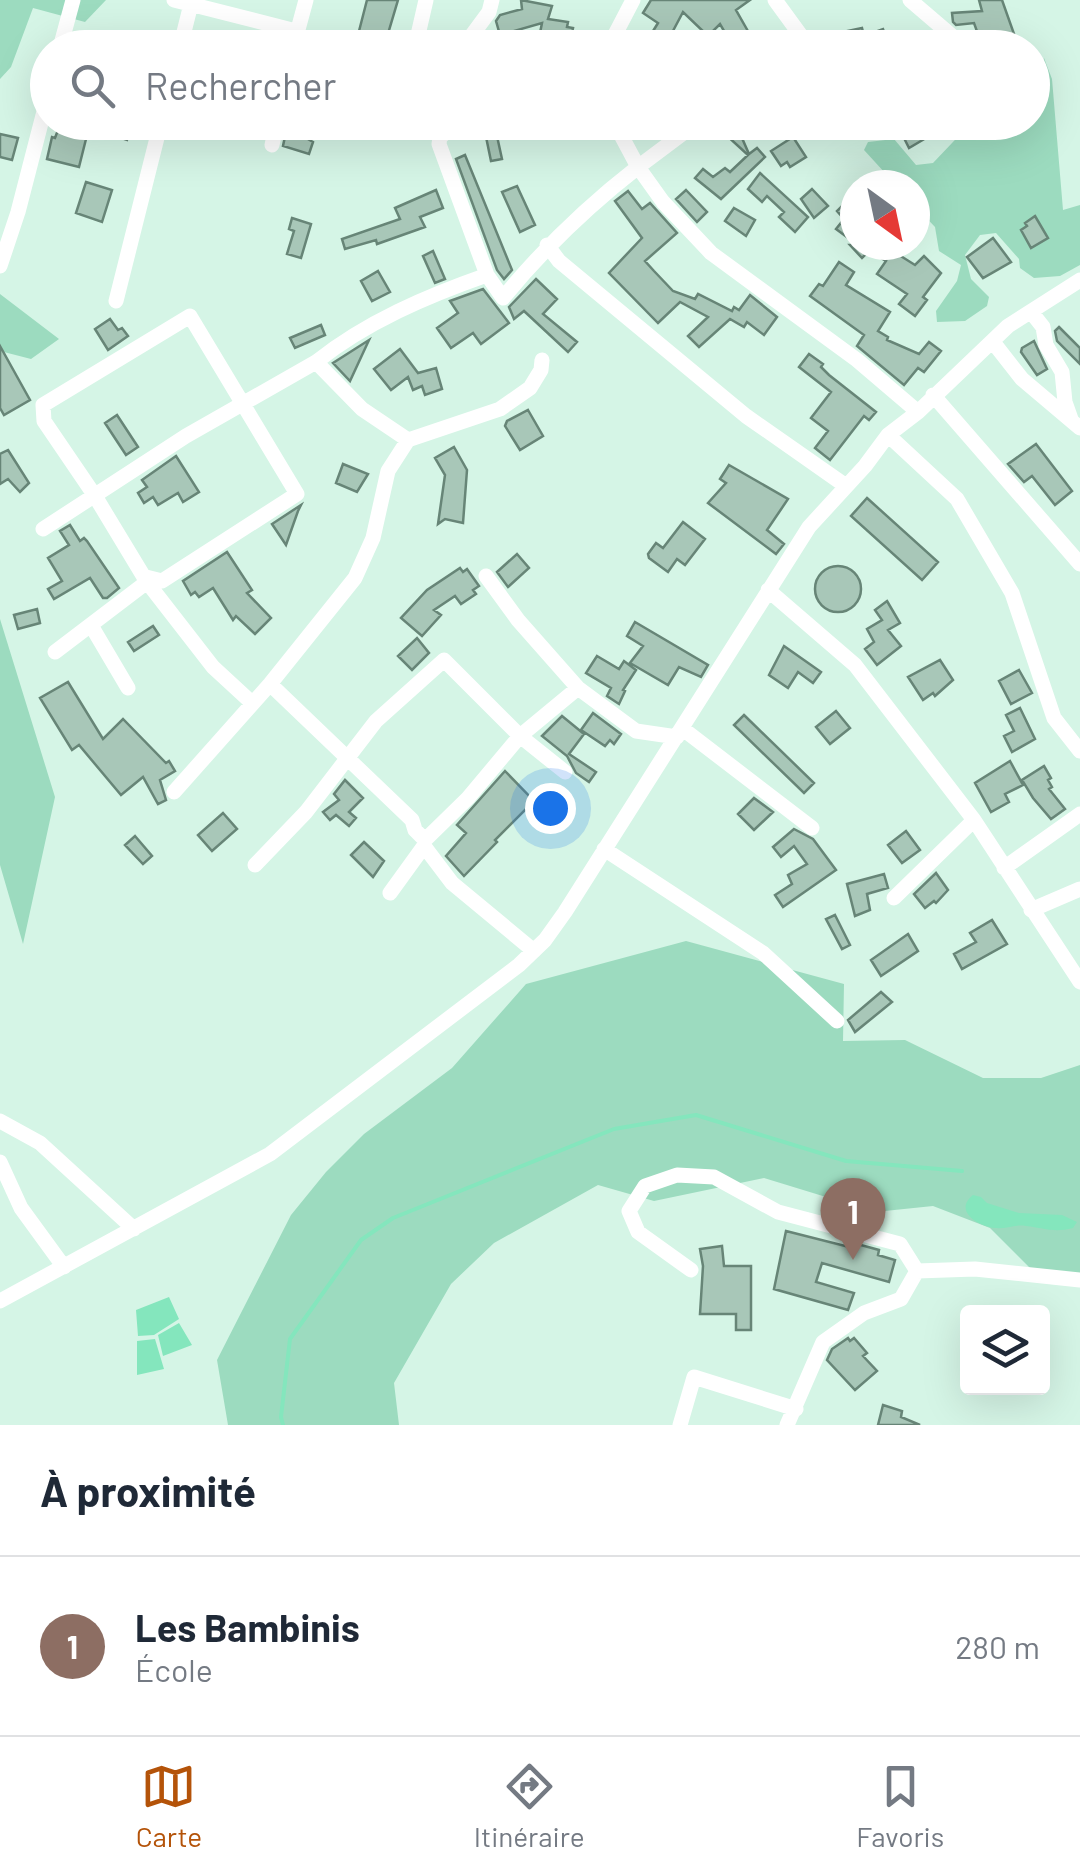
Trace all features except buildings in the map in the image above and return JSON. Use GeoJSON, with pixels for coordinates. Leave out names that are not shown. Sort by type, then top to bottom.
{"type":"FeatureCollection","features":[{"type":"Feature","properties":{"kind":"street"},"geometry":{"type":"LineString","coordinates":[[65,30],[73,0]]}},
{"type":"Feature","properties":{"kind":"street"},"geometry":{"type":"LineString","coordinates":[[174,0],[192,2],[269,30]]}},
{"type":"Feature","properties":{"kind":"street"},"geometry":{"type":"LineString","coordinates":[[297,30],[306,0]]}},
{"type":"Feature","properties":{"kind":"street"},"geometry":{"type":"LineString","coordinates":[[419,30],[426,0]]}},
{"type":"Feature","properties":{"kind":"street"},"geometry":{"type":"LineString","coordinates":[[475,30],[489,12],[492,0]]}},
{"type":"Feature","properties":{"kind":"street"},"geometry":{"type":"LineString","coordinates":[[617,30],[633,0]]}},
{"type":"Feature","properties":{"kind":"street"},"geometry":{"type":"LineString","coordinates":[[775,0],[797,30]]}},
{"type":"Feature","properties":{"kind":"street"},"geometry":{"type":"LineString","coordinates":[[910,0],[945,30]]}},
{"type":"Feature","properties":{"kind":"street"},"geometry":{"type":"LineString","coordinates":[[185,30],[192,2]]}},
{"type":"Feature","properties":{"kind":"street"},"geometry":{"type":"LineString","coordinates":[[0,266],[37,140]]}},
{"type":"Feature","properties":{"kind":"street"},"geometry":{"type":"LineString","coordinates":[[116,301],[156,140]]}},
{"type":"Feature","properties":{"kind":"street"},"geometry":{"type":"LineString","coordinates":[[272,146],[273,140]]}},
{"type":"Feature","properties":{"kind":"street"},"geometry":{"type":"LineString","coordinates":[[439,140],[487,275],[503,298],[547,246],[582,218],[605,192],[674,140]]}},
{"type":"Feature","properties":{"kind":"street"},"geometry":{"type":"LineString","coordinates":[[624,140],[663,202],[712,253],[857,360],[918,412]]}},
{"type":"Feature","properties":{"kind":"street"},"geometry":{"type":"LineString","coordinates":[[547,246],[583,281],[746,416],[846,486]]}},
{"type":"Feature","properties":{"kind":"street"},"geometry":{"type":"LineString","coordinates":[[44,529],[150,458],[316,362],[337,345],[390,316],[487,275]]}},
{"type":"Feature","properties":{"kind":"street"},"geometry":{"type":"LineString","coordinates":[[0,1301],[296,1136],[534,951],[565,912],[809,527],[888,435],[918,412],[1008,326],[1080,280]]}},
{"type":"Feature","properties":{"kind":"street"},"geometry":{"type":"LineString","coordinates":[[1032,313],[1043,327],[1046,346],[1062,372],[1065,402],[1076,424]]}},
{"type":"Feature","properties":{"kind":"street"},"geometry":{"type":"LineString","coordinates":[[55,652],[92,627],[147,580],[162,581],[298,494],[190,316],[43,404],[44,421],[147,580],[213,666],[251,702]]}},
{"type":"Feature","properties":{"kind":"street"},"geometry":{"type":"LineString","coordinates":[[993,342],[1022,379],[1076,424]]}},
{"type":"Feature","properties":{"kind":"street"},"geometry":{"type":"LineString","coordinates":[[174,792],[270,684],[355,578],[373,538],[388,471],[408,440],[500,409],[530,388],[541,370],[542,360]]}},
{"type":"Feature","properties":{"kind":"street"},"geometry":{"type":"LineString","coordinates":[[316,362],[362,409],[408,440]]}},
{"type":"Feature","properties":{"kind":"street"},"geometry":{"type":"LineString","coordinates":[[934,395],[1080,564]]}},
{"type":"Feature","properties":{"kind":"street"},"geometry":{"type":"LineString","coordinates":[[888,435],[957,500],[1012,592],[1054,718],[1080,751]]}},
{"type":"Feature","properties":{"kind":"street"},"geometry":{"type":"LineString","coordinates":[[486,576],[518,620],[578,688],[636,730],[680,733],[795,812],[812,828]]}},
{"type":"Feature","properties":{"kind":"street"},"geometry":{"type":"LineString","coordinates":[[768,590],[855,665],[974,820],[1080,982]]}},
{"type":"Feature","properties":{"kind":"street"},"geometry":{"type":"LineString","coordinates":[[92,627],[128,688]]}},
{"type":"Feature","properties":{"kind":"street"},"geometry":{"type":"LineString","coordinates":[[255,865],[306,812],[376,721],[444,660],[520,736],[565,772]]}},
{"type":"Feature","properties":{"kind":"street"},"geometry":{"type":"LineString","coordinates":[[270,684],[412,820],[452,883],[534,951]]}},
{"type":"Feature","properties":{"kind":"street"},"geometry":{"type":"LineString","coordinates":[[390,893],[424,843],[520,736],[578,688]]}},
{"type":"Feature","properties":{"kind":"street"},"geometry":{"type":"LineString","coordinates":[[1004,868],[1080,814]]}},
{"type":"Feature","properties":{"kind":"street"},"geometry":{"type":"LineString","coordinates":[[894,898],[974,820]]}},
{"type":"Feature","properties":{"kind":"street"},"geometry":{"type":"LineString","coordinates":[[604,850],[763,953],[837,1020]]}},
{"type":"Feature","properties":{"kind":"street"},"geometry":{"type":"LineString","coordinates":[[1031,910],[1080,889]]}},
{"type":"Feature","properties":{"kind":"street"},"geometry":{"type":"LineString","coordinates":[[0,1121],[40,1143],[134,1229]]}},
{"type":"Feature","properties":{"kind":"street"},"geometry":{"type":"LineString","coordinates":[[0,1162],[33,1228],[64,1267]]}},
{"type":"Feature","properties":{"kind":"street"},"geometry":{"type":"LineString","coordinates":[[691,1270],[638,1232],[629,1212],[645,1186],[676,1175],[714,1177],[778,1212],[900,1244],[917,1271]]}},
{"type":"Feature","properties":{"kind":"street"},"geometry":{"type":"LineString","coordinates":[[917,1271],[975,1269],[1080,1280]]}},
{"type":"Feature","properties":{"kind":"street"},"geometry":{"type":"LineString","coordinates":[[787,1425],[823,1342],[864,1313],[901,1298],[917,1271]]}},
{"type":"Feature","properties":{"kind":"street"},"geometry":{"type":"LineString","coordinates":[[680,1425],[694,1378],[796,1408]]}},
{"type":"Feature","properties":{"kind":"shaded area"},"geometry":{"type":"Polygon","coordinates":[[[0,0],[106,0],[85,22],[33,8],[11,67],[0,79],[0,0]]]}},
{"type":"Feature","properties":{"kind":"shaded area"},"geometry":{"type":"Polygon","coordinates":[[[1050,74],[1063,210],[1080,205],[1080,265],[1060,276],[1034,278],[1020,268],[1019,259],[996,233],[980,235],[965,255],[971,279],[989,297],[987,306],[965,321],[937,322],[936,311],[957,281],[961,265],[939,251],[935,227],[930,222],[930,170],[882,170],[864,150],[868,142],[895,140],[916,165],[933,163],[955,140],[1050,140],[1050,74]]]}},
{"type":"Feature","properties":{"kind":"shaded area"},"geometry":{"type":"Polygon","coordinates":[[[0,294],[59,339],[31,359],[0,351],[0,294]]]}},
{"type":"Feature","properties":{"kind":"shaded area"},"geometry":{"type":"Polygon","coordinates":[[[0,619],[55,797],[23,944],[0,865],[0,619]]]}},
{"type":"Feature","properties":{"kind":"shaded area"},"geometry":{"type":"Polygon","coordinates":[[[686,941],[844,984],[843,1041],[905,1040],[983,1078],[1041,1078],[1080,1065],[1080,1281],[1039,1277],[990,1228],[933,1206],[875,1212],[764,1178],[654,1201],[598,1185],[494,1243],[451,1284],[394,1383],[399,1425],[228,1425],[217,1360],[291,1215],[326,1172],[364,1134],[452,1068],[526,984],[686,941]]]}},
{"type":"Feature","properties":{"kind":"shaded area"},"geometry":{"type":"Polygon","coordinates":[[[973,1195],[1019,1213],[1062,1215],[1077,1222],[1073,1228],[1060,1230],[988,1227],[967,1212],[973,1195]]]}},
{"type":"Feature","properties":{"kind":"shaded area"},"geometry":{"type":"Polygon","coordinates":[[[169,1297],[179,1319],[154,1335],[138,1336],[136,1310],[169,1297]]]}},
{"type":"Feature","properties":{"kind":"shaded area"},"geometry":{"type":"Polygon","coordinates":[[[179,1323],[192,1345],[163,1356],[158,1335],[179,1323]]]}},
{"type":"Feature","properties":{"kind":"shaded area"},"geometry":{"type":"Polygon","coordinates":[[[155,1339],[164,1369],[137,1375],[137,1341],[155,1339]]]}},
{"type":"Feature","properties":{"kind":"waterway"},"geometry":{"type":"LineString","coordinates":[[283,1425],[290,1339],[361,1240],[393,1218],[614,1129],[696,1115],[846,1161],[962,1171]]}},
{"type":"Feature","properties":{"kind":"place","name":"Les Bambinis"},"geometry":{"type":"Point","coordinates":[853,1260]}}]}
